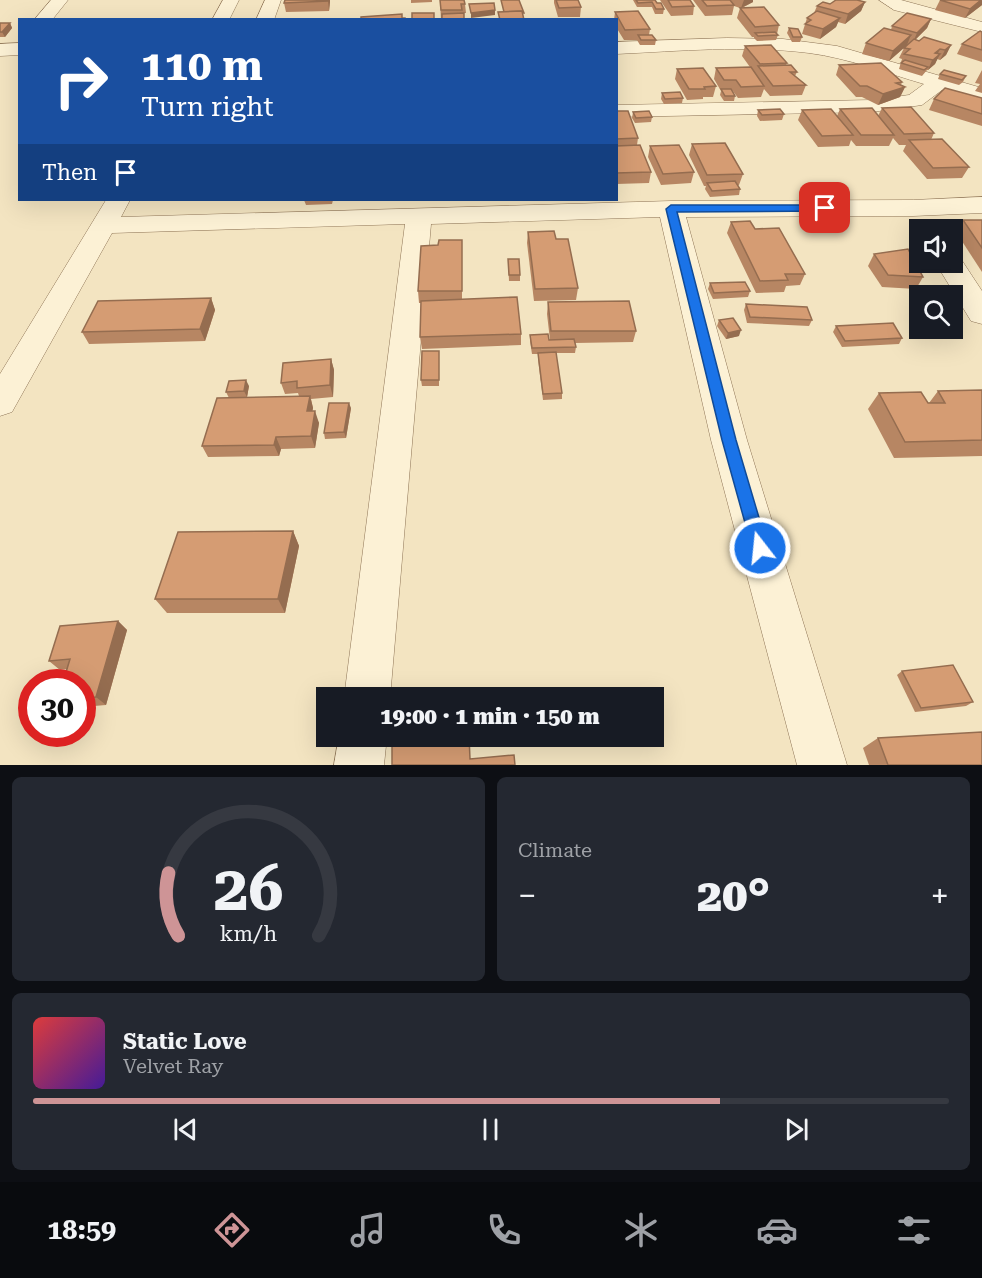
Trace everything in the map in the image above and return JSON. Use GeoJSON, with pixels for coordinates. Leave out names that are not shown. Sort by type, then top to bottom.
{"type":"FeatureCollection","features":[{"type":"Feature","properties":{"kind":"street"},"geometry":{"type":"LineString","coordinates":[[44,18],[60,0]]}},
{"type":"Feature","properties":{"kind":"street"},"geometry":{"type":"LineString","coordinates":[[221,18],[231,0]]}},
{"type":"Feature","properties":{"kind":"street"},"geometry":{"type":"LineString","coordinates":[[267,18],[273,0]]}},
{"type":"Feature","properties":{"kind":"street"},"geometry":{"type":"LineString","coordinates":[[887,0],[900,6],[982,27]]}},
{"type":"Feature","properties":{"kind":"street"},"geometry":{"type":"LineString","coordinates":[[618,48],[793,45],[837,52],[982,95]]}},
{"type":"Feature","properties":{"kind":"street"},"geometry":{"type":"LineString","coordinates":[[618,111],[872,106],[915,101],[939,82]]}},
{"type":"Feature","properties":{"kind":"street"},"geometry":{"type":"LineString","coordinates":[[0,404],[117,201]]}},
{"type":"Feature","properties":{"kind":"street"},"geometry":{"type":"LineString","coordinates":[[103,225],[671,209],[982,205]]}},
{"type":"Feature","properties":{"kind":"street"},"geometry":{"type":"LineString","coordinates":[[913,207],[920,219]]}},
{"type":"Feature","properties":{"kind":"street"},"geometry":{"type":"LineString","coordinates":[[671,209],[729,440],[822,765]]}},
{"type":"Feature","properties":{"kind":"street"},"geometry":{"type":"LineString","coordinates":[[368,687],[419,216]]}},
{"type":"Feature","properties":{"kind":"street"},"geometry":{"type":"LineString","coordinates":[[956,273],[982,314]]}},
{"type":"Feature","properties":{"kind":"street"},"geometry":{"type":"LineString","coordinates":[[359,765],[361,747]]}},
{"type":"Feature","properties":{"kind":"building"},"geometry":{"type":"Polygon","coordinates":[[[285,0],[328,0],[328,1],[284,3],[285,0]]]}},
{"type":"Feature","properties":{"kind":"building"},"geometry":{"type":"Polygon","coordinates":[[[440,0],[464,0],[465,4],[461,4],[462,10],[441,10],[440,0]]]}},
{"type":"Feature","properties":{"kind":"building"},"geometry":{"type":"Polygon","coordinates":[[[501,0],[519,0],[524,13],[522,11],[504,12],[501,0]]]}},
{"type":"Feature","properties":{"kind":"building"},"geometry":{"type":"Polygon","coordinates":[[[556,0],[578,0],[581,7],[559,8],[556,0]]]}},
{"type":"Feature","properties":{"kind":"building"},"geometry":{"type":"Polygon","coordinates":[[[636,0],[655,0],[661,3],[664,9],[656,9],[652,2],[638,3],[636,0]]]}},
{"type":"Feature","properties":{"kind":"building"},"geometry":{"type":"Polygon","coordinates":[[[668,0],[690,0],[694,6],[672,7],[668,0]]]}},
{"type":"Feature","properties":{"kind":"building"},"geometry":{"type":"Polygon","coordinates":[[[702,0],[730,0],[734,5],[707,6],[702,0]]]}},
{"type":"Feature","properties":{"kind":"building"},"geometry":{"type":"Polygon","coordinates":[[[836,0],[865,2],[848,14],[817,6],[823,2],[830,4],[836,0]]]}},
{"type":"Feature","properties":{"kind":"building"},"geometry":{"type":"Polygon","coordinates":[[[940,0],[981,0],[970,9],[940,0]]]}},
{"type":"Feature","properties":{"kind":"building"},"geometry":{"type":"Polygon","coordinates":[[[494,3],[495,10],[471,13],[469,4],[494,3]]]}},
{"type":"Feature","properties":{"kind":"building"},"geometry":{"type":"Polygon","coordinates":[[[764,7],[779,25],[755,27],[740,8],[764,7]]]}},
{"type":"Feature","properties":{"kind":"building"},"geometry":{"type":"Polygon","coordinates":[[[522,11],[524,18],[500,18],[498,12],[522,11]]]}},
{"type":"Feature","properties":{"kind":"building"},"geometry":{"type":"Polygon","coordinates":[[[638,11],[650,29],[625,30],[615,12],[638,11]]]}},
{"type":"Feature","properties":{"kind":"building"},"geometry":{"type":"Polygon","coordinates":[[[817,11],[840,18],[823,29],[805,24],[811,20],[807,18],[817,11]]]}},
{"type":"Feature","properties":{"kind":"building"},"geometry":{"type":"Polygon","coordinates":[[[412,13],[434,13],[434,18],[412,18],[412,13]]]}},
{"type":"Feature","properties":{"kind":"building"},"geometry":{"type":"Polygon","coordinates":[[[464,13],[464,18],[442,18],[442,14],[464,13]]]}},
{"type":"Feature","properties":{"kind":"building"},"geometry":{"type":"Polygon","coordinates":[[[907,13],[931,19],[917,33],[892,26],[907,13]]]}},
{"type":"Feature","properties":{"kind":"building"},"geometry":{"type":"Polygon","coordinates":[[[402,14],[402,18],[361,17],[402,14]]]}},
{"type":"Feature","properties":{"kind":"building"},"geometry":{"type":"Polygon","coordinates":[[[0,23],[10,23],[0,32],[0,23]]]}},
{"type":"Feature","properties":{"kind":"building"},"geometry":{"type":"Polygon","coordinates":[[[789,28],[798,29],[802,37],[793,37],[789,28]]]}},
{"type":"Feature","properties":{"kind":"building"},"geometry":{"type":"Polygon","coordinates":[[[884,28],[911,35],[893,51],[866,43],[884,28]]]}},
{"type":"Feature","properties":{"kind":"building"},"geometry":{"type":"Polygon","coordinates":[[[980,31],[982,32],[982,50],[962,44],[980,31]]]}},
{"type":"Feature","properties":{"kind":"building"},"geometry":{"type":"Polygon","coordinates":[[[775,32],[778,35],[758,36],[755,33],[775,32]]]}},
{"type":"Feature","properties":{"kind":"building"},"geometry":{"type":"Polygon","coordinates":[[[638,35],[652,35],[656,40],[641,40],[638,35]]]}},
{"type":"Feature","properties":{"kind":"building"},"geometry":{"type":"Polygon","coordinates":[[[924,37],[951,45],[935,53],[940,54],[933,60],[904,54],[910,49],[904,48],[914,39],[919,41],[924,37]]]}},
{"type":"Feature","properties":{"kind":"building"},"geometry":{"type":"Polygon","coordinates":[[[771,45],[787,63],[760,64],[745,46],[771,45]]]}},
{"type":"Feature","properties":{"kind":"building"},"geometry":{"type":"Polygon","coordinates":[[[905,60],[928,67],[924,70],[901,63],[905,60]]]}},
{"type":"Feature","properties":{"kind":"building"},"geometry":{"type":"Polygon","coordinates":[[[881,63],[902,82],[896,83],[905,87],[883,94],[867,86],[860,86],[839,65],[881,63]]]}},
{"type":"Feature","properties":{"kind":"building"},"geometry":{"type":"Polygon","coordinates":[[[791,65],[797,72],[790,72],[806,85],[773,86],[758,66],[791,65]]]}},
{"type":"Feature","properties":{"kind":"building"},"geometry":{"type":"Polygon","coordinates":[[[751,67],[764,86],[741,87],[736,80],[724,80],[716,68],[751,67]]]}},
{"type":"Feature","properties":{"kind":"building"},"geometry":{"type":"Polygon","coordinates":[[[703,68],[716,86],[689,89],[677,69],[703,68]]]}},
{"type":"Feature","properties":{"kind":"building"},"geometry":{"type":"Polygon","coordinates":[[[944,70],[966,76],[962,80],[940,74],[944,70]]]}},
{"type":"Feature","properties":{"kind":"building"},"geometry":{"type":"Polygon","coordinates":[[[945,88],[982,98],[982,114],[934,99],[945,88]]]}},
{"type":"Feature","properties":{"kind":"building"},"geometry":{"type":"Polygon","coordinates":[[[721,89],[731,89],[735,96],[725,96],[721,89]]]}},
{"type":"Feature","properties":{"kind":"building"},"geometry":{"type":"Polygon","coordinates":[[[680,92],[683,98],[665,99],[662,93],[680,92]]]}},
{"type":"Feature","properties":{"kind":"building"},"geometry":{"type":"Polygon","coordinates":[[[911,107],[934,133],[904,134],[882,108],[911,107]]]}},
{"type":"Feature","properties":{"kind":"building"},"geometry":{"type":"Polygon","coordinates":[[[872,108],[894,135],[861,135],[840,109],[872,108]]]}},
{"type":"Feature","properties":{"kind":"building"},"geometry":{"type":"Polygon","coordinates":[[[780,109],[784,114],[762,115],[758,110],[780,109]]]}},
{"type":"Feature","properties":{"kind":"building"},"geometry":{"type":"Polygon","coordinates":[[[831,109],[853,135],[822,136],[802,110],[831,109]]]}},
{"type":"Feature","properties":{"kind":"building"},"geometry":{"type":"Polygon","coordinates":[[[618,111],[628,111],[638,138],[618,139],[618,111]]]}},
{"type":"Feature","properties":{"kind":"building"},"geometry":{"type":"Polygon","coordinates":[[[649,111],[652,117],[636,118],[633,112],[649,111]]]}},
{"type":"Feature","properties":{"kind":"building"},"geometry":{"type":"Polygon","coordinates":[[[942,139],[969,167],[933,168],[909,140],[942,139]]]}},
{"type":"Feature","properties":{"kind":"building"},"geometry":{"type":"Polygon","coordinates":[[[725,143],[743,174],[707,175],[692,144],[725,143]]]}},
{"type":"Feature","properties":{"kind":"building"},"geometry":{"type":"Polygon","coordinates":[[[640,145],[651,172],[618,173],[618,146],[640,145]]]}},
{"type":"Feature","properties":{"kind":"building"},"geometry":{"type":"Polygon","coordinates":[[[679,145],[694,172],[663,174],[650,146],[679,145]]]}},
{"type":"Feature","properties":{"kind":"building"},"geometry":{"type":"Polygon","coordinates":[[[735,181],[740,189],[712,191],[707,183],[735,181]]]}},
{"type":"Feature","properties":{"kind":"building"},"geometry":{"type":"Polygon","coordinates":[[[963,220],[982,220],[982,248],[963,220]]]}},
{"type":"Feature","properties":{"kind":"building"},"geometry":{"type":"Polygon","coordinates":[[[750,221],[755,229],[779,228],[805,274],[785,274],[788,280],[760,281],[731,222],[750,221]]]}},
{"type":"Feature","properties":{"kind":"building"},"geometry":{"type":"Polygon","coordinates":[[[554,231],[556,239],[568,239],[578,288],[535,289],[528,232],[554,231]]]}},
{"type":"Feature","properties":{"kind":"building"},"geometry":{"type":"Polygon","coordinates":[[[439,240],[462,240],[462,291],[418,291],[421,246],[438,245],[439,240]]]}},
{"type":"Feature","properties":{"kind":"building"},"geometry":{"type":"Polygon","coordinates":[[[908,249],[909,273],[921,273],[923,277],[888,275],[874,254],[908,249]]]}},
{"type":"Feature","properties":{"kind":"building"},"geometry":{"type":"Polygon","coordinates":[[[508,259],[519,259],[520,275],[509,275],[508,259]]]}},
{"type":"Feature","properties":{"kind":"building"},"geometry":{"type":"Polygon","coordinates":[[[745,282],[750,291],[714,293],[710,283],[745,282]]]}},
{"type":"Feature","properties":{"kind":"building"},"geometry":{"type":"Polygon","coordinates":[[[517,297],[521,334],[420,337],[421,301],[517,297]]]}},
{"type":"Feature","properties":{"kind":"building"},"geometry":{"type":"Polygon","coordinates":[[[211,298],[200,329],[82,332],[98,301],[211,298]]]}},
{"type":"Feature","properties":{"kind":"building"},"geometry":{"type":"Polygon","coordinates":[[[629,301],[636,331],[551,331],[548,302],[629,301]]]}},
{"type":"Feature","properties":{"kind":"building"},"geometry":{"type":"Polygon","coordinates":[[[746,304],[807,307],[812,320],[750,317],[746,304]]]}},
{"type":"Feature","properties":{"kind":"building"},"geometry":{"type":"Polygon","coordinates":[[[733,318],[741,330],[728,333],[719,320],[733,318]]]}},
{"type":"Feature","properties":{"kind":"building"},"geometry":{"type":"Polygon","coordinates":[[[893,323],[902,338],[845,341],[836,326],[893,323]]]}},
{"type":"Feature","properties":{"kind":"building"},"geometry":{"type":"Polygon","coordinates":[[[548,334],[549,340],[574,339],[576,347],[532,348],[530,335],[548,334]]]}},
{"type":"Feature","properties":{"kind":"building"},"geometry":{"type":"Polygon","coordinates":[[[422,351],[439,351],[439,380],[421,380],[422,351]]]}},
{"type":"Feature","properties":{"kind":"building"},"geometry":{"type":"Polygon","coordinates":[[[556,352],[562,393],[543,394],[538,353],[556,352]]]}},
{"type":"Feature","properties":{"kind":"building"},"geometry":{"type":"Polygon","coordinates":[[[331,359],[330,385],[297,388],[297,381],[281,383],[283,363],[331,359]]]}},
{"type":"Feature","properties":{"kind":"building"},"geometry":{"type":"Polygon","coordinates":[[[246,380],[244,391],[226,392],[229,381],[246,380]]]}},
{"type":"Feature","properties":{"kind":"building"},"geometry":{"type":"Polygon","coordinates":[[[982,390],[982,440],[905,442],[879,393],[921,392],[928,403],[945,403],[938,391],[982,390]]]}},
{"type":"Feature","properties":{"kind":"building"},"geometry":{"type":"Polygon","coordinates":[[[310,396],[307,411],[315,411],[311,436],[276,437],[274,445],[202,446],[217,398],[310,396]]]}},
{"type":"Feature","properties":{"kind":"building"},"geometry":{"type":"Polygon","coordinates":[[[329,403],[349,403],[344,432],[324,433],[329,403]]]}},
{"type":"Feature","properties":{"kind":"building"},"geometry":{"type":"Polygon","coordinates":[[[293,531],[278,599],[155,599],[178,532],[293,531]]]}},
{"type":"Feature","properties":{"kind":"building"},"geometry":{"type":"Polygon","coordinates":[[[118,621],[96,697],[96,669],[67,669],[70,659],[49,661],[60,626],[118,621]]]}},
{"type":"Feature","properties":{"kind":"building"},"geometry":{"type":"Polygon","coordinates":[[[953,665],[973,702],[921,708],[902,671],[953,665]]]}},
{"type":"Feature","properties":{"kind":"building"},"geometry":{"type":"Polygon","coordinates":[[[982,732],[982,765],[888,765],[878,738],[982,732]]]}},
{"type":"Feature","properties":{"kind":"building"},"geometry":{"type":"Polygon","coordinates":[[[392,747],[469,747],[470,759],[514,755],[515,765],[392,765],[392,747]]]}},
{"type":"Feature","properties":{"kind":"route"},"geometry":{"type":"LineString","coordinates":[[760,548],[729,440],[671,209],[825,208]]}}]}
